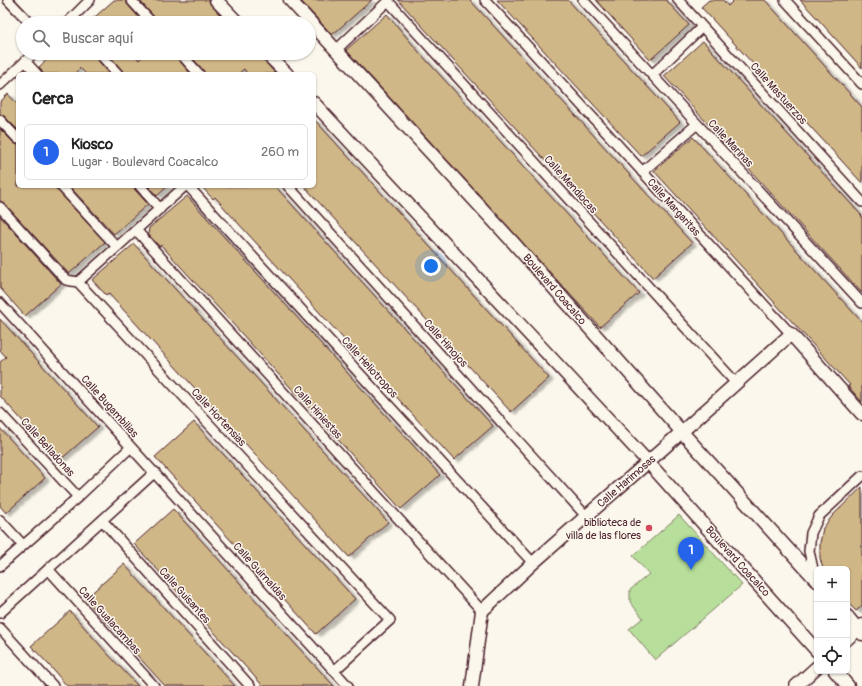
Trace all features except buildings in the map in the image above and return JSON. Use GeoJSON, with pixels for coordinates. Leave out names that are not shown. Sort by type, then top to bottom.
{"type":"FeatureCollection","features":[{"type":"Feature","properties":{"kind":"main road"},"geometry":{"type":"LineString","coordinates":[[216,0],[231,16]]}},
{"type":"Feature","properties":{"kind":"main road","name":"Boulevard Coacalco"},"geometry":{"type":"LineString","coordinates":[[290,0],[305,16]]}},
{"type":"Feature","properties":{"kind":"main road","name":"Boulevard Coacalco"},"geometry":{"type":"LineString","coordinates":[[316,28],[511,240],[814,578]]}},
{"type":"Feature","properties":{"kind":"main road"},"geometry":{"type":"LineString","coordinates":[[273,60],[284,72]]}},
{"type":"Feature","properties":{"kind":"main road","name":"Boulevard Coacalco"},"geometry":{"type":"LineString","coordinates":[[316,105],[648,462],[814,648]]}},
{"type":"Feature","properties":{"kind":"main road","name":"Calle Harimosas"},"geometry":{"type":"LineString","coordinates":[[482,611],[533,563],[790,334]]}},
{"type":"Feature","properties":{"kind":"main road","name":"Calle Margaritas"},"geometry":{"type":"LineString","coordinates":[[790,334],[862,414]]}},
{"type":"Feature","properties":{"kind":"main road"},"geometry":{"type":"LineString","coordinates":[[472,686],[482,611]]}},
{"type":"Feature","properties":{"kind":"main road"},"geometry":{"type":"LineString","coordinates":[[848,638],[861,629],[850,619]]}},
{"type":"Feature","properties":{"kind":"main road"},"geometry":{"type":"LineString","coordinates":[[796,686],[814,670]]}},
{"type":"Feature","properties":{"kind":"main road"},"geometry":{"type":"LineString","coordinates":[[838,674],[848,686]]}},
{"type":"Feature","properties":{"kind":"street"},"geometry":{"type":"LineString","coordinates":[[8,0],[23,16]]}},
{"type":"Feature","properties":{"kind":"street"},"geometry":{"type":"LineString","coordinates":[[75,16],[90,0]]}},
{"type":"Feature","properties":{"kind":"street"},"geometry":{"type":"LineString","coordinates":[[131,0],[146,16]]}},
{"type":"Feature","properties":{"kind":"street","name":"Calle Margaritas"},"geometry":{"type":"LineString","coordinates":[[485,0],[790,334]]}},
{"type":"Feature","properties":{"kind":"street","name":"Calle Marinas"},"geometry":{"type":"LineString","coordinates":[[583,0],[862,303]]}},
{"type":"Feature","properties":{"kind":"street","name":"Calle Mastuerzos"},"geometry":{"type":"LineString","coordinates":[[678,0],[862,202]]}},
{"type":"Feature","properties":{"kind":"street"},"geometry":{"type":"LineString","coordinates":[[785,0],[862,84]]}},
{"type":"Feature","properties":{"kind":"street"},"geometry":{"type":"LineString","coordinates":[[336,50],[384,2]]}},
{"type":"Feature","properties":{"kind":"street","name":"Calle Mendiocas"},"geometry":{"type":"LineString","coordinates":[[384,2],[736,383]]}},
{"type":"Feature","properties":{"kind":"street"},"geometry":{"type":"LineString","coordinates":[[652,75],[702,27]]}},
{"type":"Feature","properties":{"kind":"street"},"geometry":{"type":"LineString","coordinates":[[105,60],[116,72]]}},
{"type":"Feature","properties":{"kind":"street"},"geometry":{"type":"LineString","coordinates":[[186,60],[197,72]]}},
{"type":"Feature","properties":{"kind":"street"},"geometry":{"type":"LineString","coordinates":[[0,85],[25,62],[35,72]]}},
{"type":"Feature","properties":{"kind":"street"},"geometry":{"type":"LineString","coordinates":[[0,120],[16,137]]}},
{"type":"Feature","properties":{"kind":"street"},"geometry":{"type":"LineString","coordinates":[[642,172],[696,124]]}},
{"type":"Feature","properties":{"kind":"street"},"geometry":{"type":"LineString","coordinates":[[63,188],[117,247]]}},
{"type":"Feature","properties":{"kind":"street"},"geometry":{"type":"LineString","coordinates":[[142,188],[160,209]]}},
{"type":"Feature","properties":{"kind":"street"},"geometry":{"type":"LineString","coordinates":[[0,207],[66,280],[78,282],[183,188]]}},
{"type":"Feature","properties":{"kind":"street","name":"Calle Heliotropos"},"geometry":{"type":"LineString","coordinates":[[190,188],[533,563]]}},
{"type":"Feature","properties":{"kind":"street","name":"Calle Hinojos"},"geometry":{"type":"LineString","coordinates":[[290,188],[586,516]]}},
{"type":"Feature","properties":{"kind":"street","name":"Calle Hiniestas"},"geometry":{"type":"LineString","coordinates":[[136,230],[482,611]]}},
{"type":"Feature","properties":{"kind":"street","name":"Calle Hortensias"},"geometry":{"type":"LineString","coordinates":[[78,282],[390,620],[334,671]]}},
{"type":"Feature","properties":{"kind":"street","name":"Calle Bugambilias"},"geometry":{"type":"LineString","coordinates":[[0,302],[131,447],[78,497],[0,566]]}},
{"type":"Feature","properties":{"kind":"street","name":"Calle Belladonas"},"geometry":{"type":"LineString","coordinates":[[0,413],[78,497]]}},
{"type":"Feature","properties":{"kind":"street","name":"Calle Guirnaldas"},"geometry":{"type":"LineString","coordinates":[[131,447],[348,686]]}},
{"type":"Feature","properties":{"kind":"street"},"geometry":{"type":"LineString","coordinates":[[0,613],[155,472]]}},
{"type":"Feature","properties":{"kind":"street"},"geometry":{"type":"LineString","coordinates":[[814,571],[810,551],[811,533],[819,516],[862,476]]}},
{"type":"Feature","properties":{"kind":"street"},"geometry":{"type":"LineString","coordinates":[[0,520],[23,545]]}},
{"type":"Feature","properties":{"kind":"street","name":"Calle Guisantes"},"geometry":{"type":"LineString","coordinates":[[102,520],[250,686]]}},
{"type":"Feature","properties":{"kind":"street","name":"Calle Gualacambas"},"geometry":{"type":"LineString","coordinates":[[48,569],[154,686]]}},
{"type":"Feature","properties":{"kind":"street"},"geometry":{"type":"LineString","coordinates":[[0,628],[53,686]]}},
{"type":"Feature","properties":{"kind":"green space"},"geometry":{"type":"Polygon","coordinates":[[[679,515],[742,585],[655,660],[629,629],[643,618],[630,602],[630,590],[649,574],[633,556],[679,515]]]}},
{"type":"Feature","properties":{"kind":"place","name":"biblioteca de villa de las flores"},"geometry":{"type":"Point","coordinates":[649,528]}},
{"type":"Feature","properties":{"kind":"place","name":"Kiosco"},"geometry":{"type":"Point","coordinates":[691,570]}}]}
